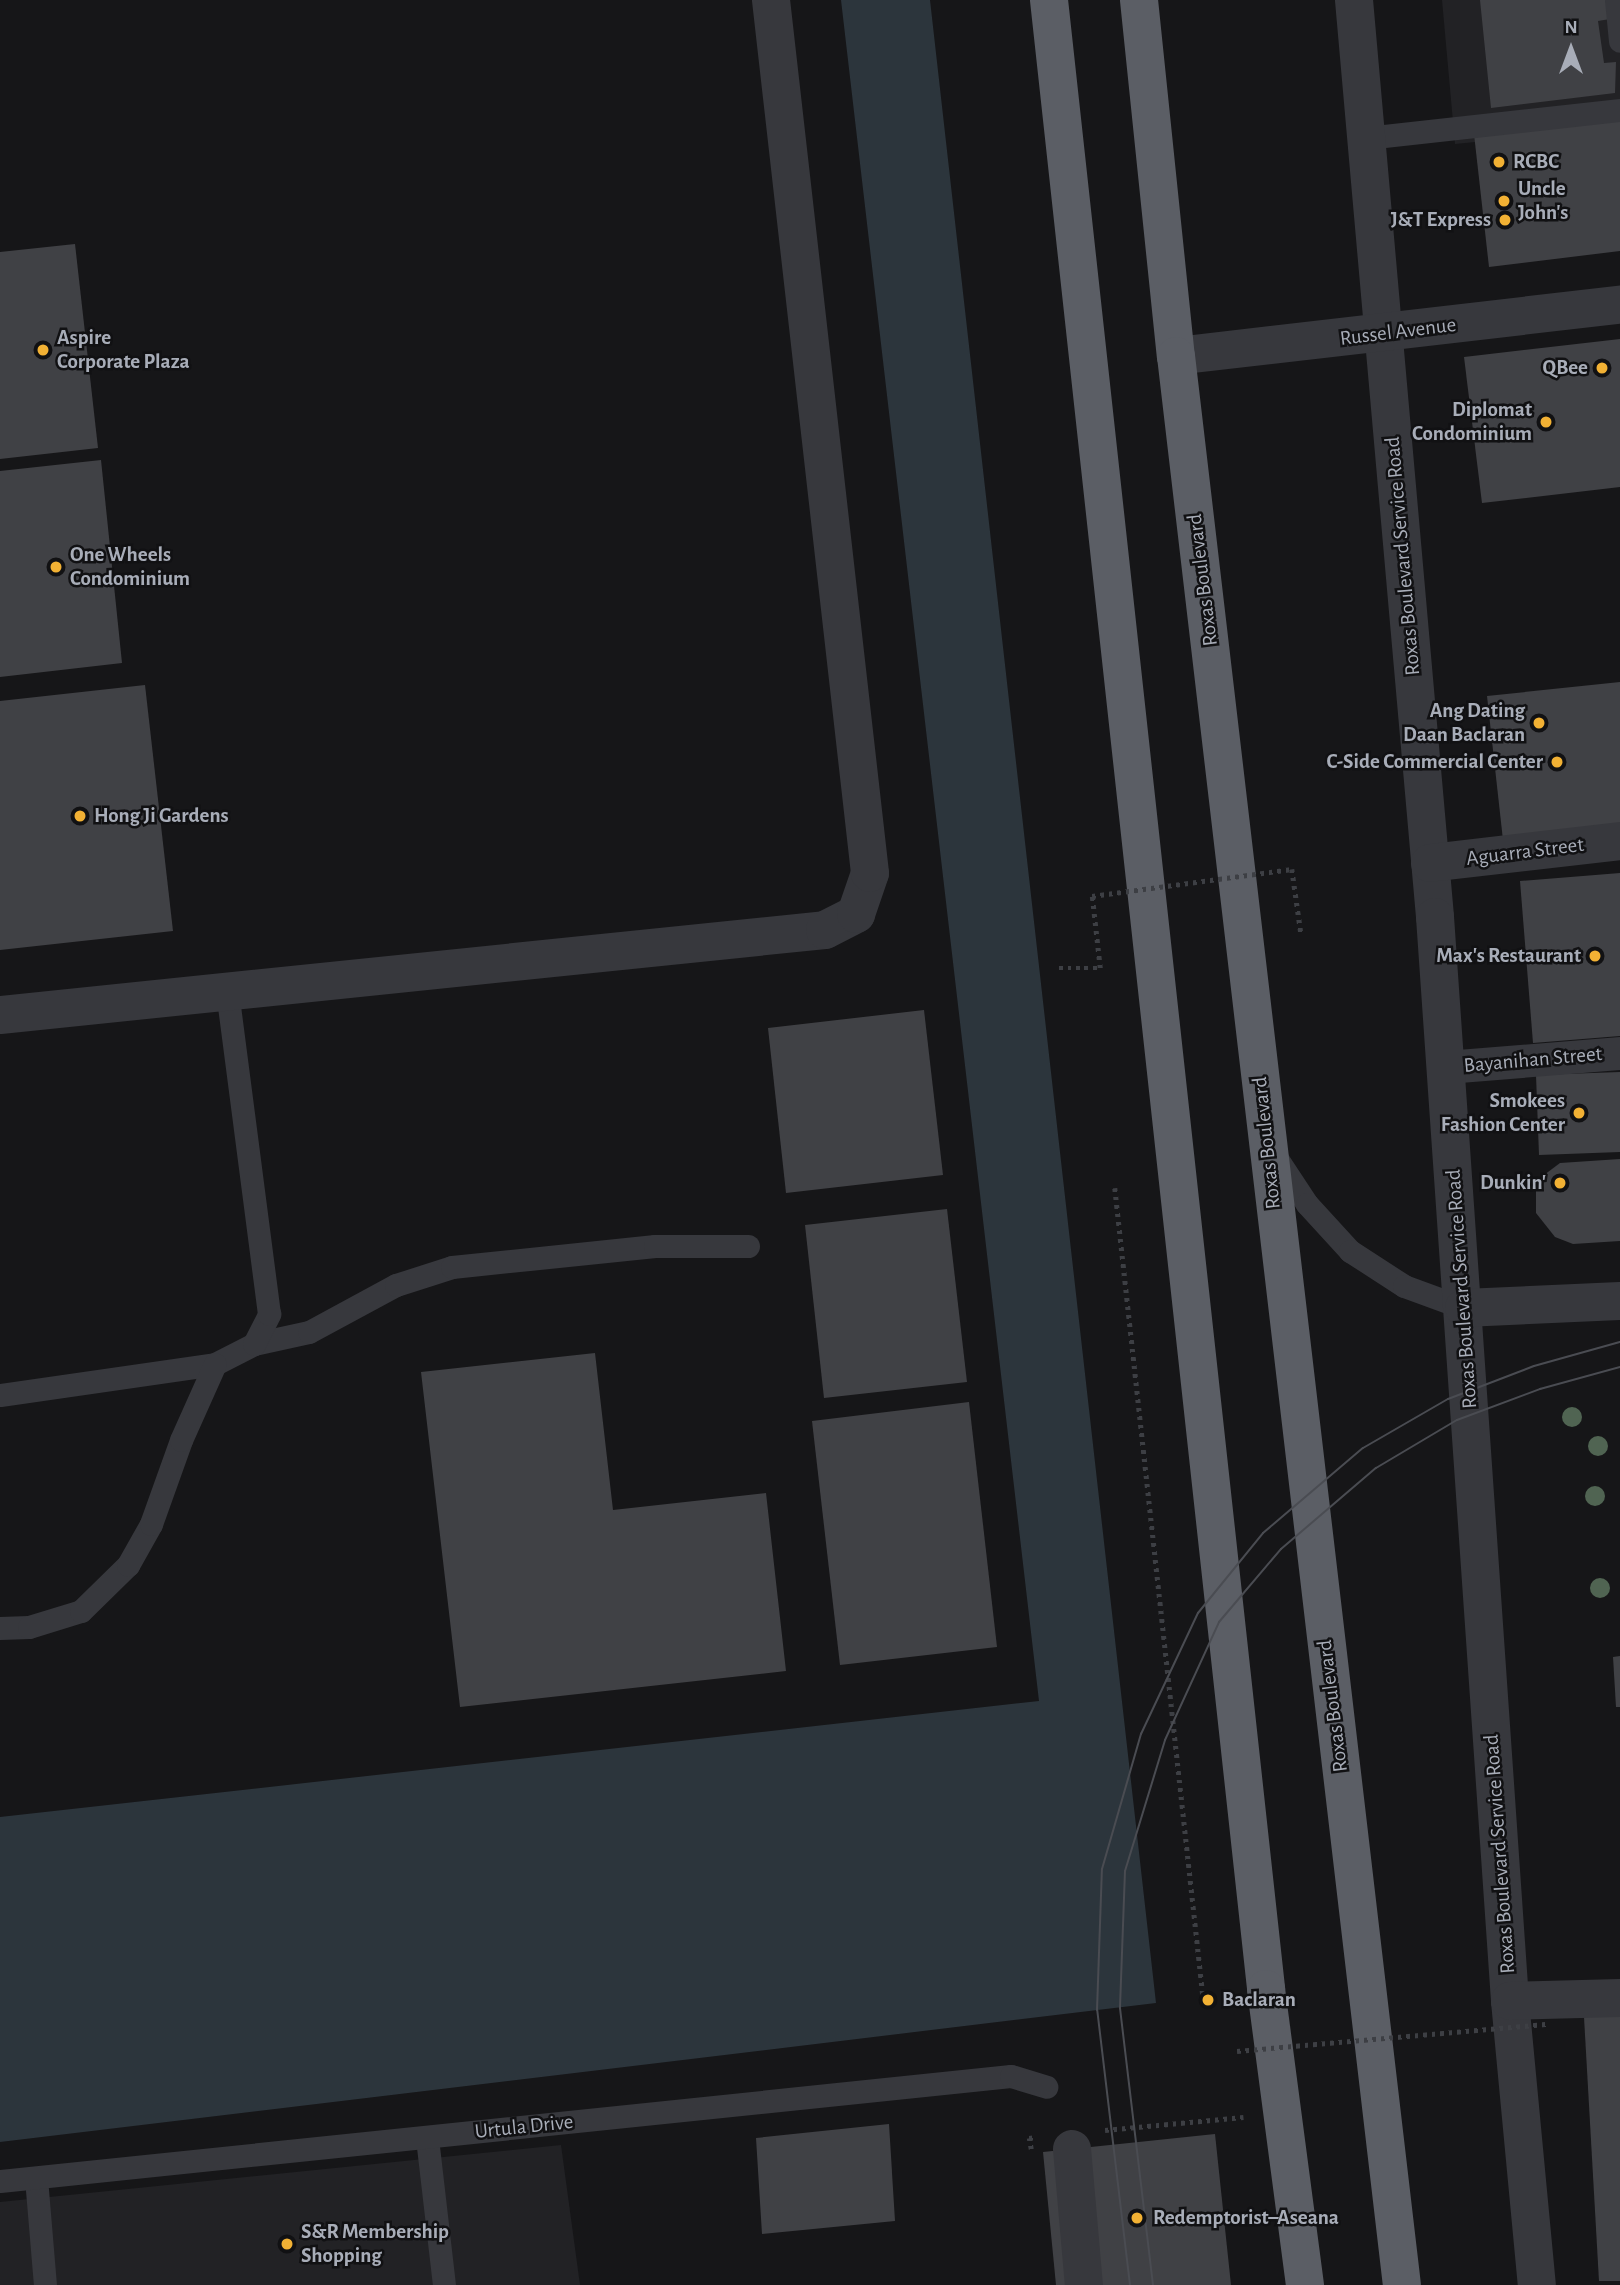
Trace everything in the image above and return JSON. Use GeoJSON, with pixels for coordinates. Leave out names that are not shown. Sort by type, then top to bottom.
{"type":"FeatureCollection","features":[{"type":"Feature","properties":{"kind":"highway"},"geometry":{"type":"LineString","coordinates":[[1049,0],[1266,1989],[1305,2285]]}},
{"type":"Feature","properties":{"kind":"highway","name":"Roxas Boulevard"},"geometry":{"type":"LineString","coordinates":[[1139,0],[1176,356],[1402,2285]]}},
{"type":"Feature","properties":{"kind":"street"},"geometry":{"type":"LineString","coordinates":[[0,1015],[825,930],[856,914],[870,873],[771,0]]}},
{"type":"Feature","properties":{"kind":"street","name":"Roxas Boulevard Service Road"},"geometry":{"type":"LineString","coordinates":[[1354,0],[1430,863],[1464,1308],[1510,2001],[1537,2285]]}},
{"type":"Feature","properties":{"kind":"street","name":"Russel Avenue"},"geometry":{"type":"LineString","coordinates":[[1176,356],[1384,335],[1620,305]]}},
{"type":"Feature","properties":{"kind":"street","name":"Aguarra Street"},"geometry":{"type":"LineString","coordinates":[[1430,863],[1620,841]]}},
{"type":"Feature","properties":{"kind":"street","name":"Bayanihan Street"},"geometry":{"type":"LineString","coordinates":[[1446,1067],[1620,1053]]}},
{"type":"Feature","properties":{"kind":"street"},"geometry":{"type":"LineString","coordinates":[[1464,1308],[1620,1301]]}},
{"type":"Feature","properties":{"kind":"street"},"geometry":{"type":"LineString","coordinates":[[1510,2001],[1620,1998]]}},
{"type":"Feature","properties":{"kind":"street"},"geometry":{"type":"LineString","coordinates":[[1072,2149],[1084,2285]]}},
{"type":"Feature","properties":{"kind":"lane"},"geometry":{"type":"LineString","coordinates":[[1616,0],[1620,41]]}},
{"type":"Feature","properties":{"kind":"lane"},"geometry":{"type":"LineString","coordinates":[[1366,138],[1620,110]]}},
{"type":"Feature","properties":{"kind":"lane"},"geometry":{"type":"LineString","coordinates":[[227,991],[269,1314],[254,1344]]}},
{"type":"Feature","properties":{"kind":"lane"},"geometry":{"type":"LineString","coordinates":[[1267,1143],[1307,1204],[1350,1251],[1404,1286],[1464,1308]]}},
{"type":"Feature","properties":{"kind":"lane"},"geometry":{"type":"LineString","coordinates":[[0,1395],[215,1364],[254,1344],[309,1332],[396,1285],[452,1267],[655,1246],[748,1246]]}},
{"type":"Feature","properties":{"kind":"lane"},"geometry":{"type":"LineString","coordinates":[[0,1628],[30,1628],[81,1611],[128,1565],[151,1524],[181,1440],[215,1364]]}},
{"type":"Feature","properties":{"kind":"lane","name":"Urtula Drive"},"geometry":{"type":"LineString","coordinates":[[0,2181],[1011,2076],[1046,2087]]}},
{"type":"Feature","properties":{"kind":"lane"},"geometry":{"type":"LineString","coordinates":[[427,2138],[444,2285]]}},
{"type":"Feature","properties":{"kind":"lane"},"geometry":{"type":"LineString","coordinates":[[36,2178],[45,2285]]}},
{"type":"Feature","properties":{"kind":"path"},"geometry":{"type":"LineString","coordinates":[[1059,968],[1100,968],[1092,896],[1292,869],[1301,933]]}},
{"type":"Feature","properties":{"kind":"path"},"geometry":{"type":"LineString","coordinates":[[1115,1188],[1203,1996]]}},
{"type":"Feature","properties":{"kind":"path"},"geometry":{"type":"LineString","coordinates":[[1237,2051],[1548,2024]]}},
{"type":"Feature","properties":{"kind":"path"},"geometry":{"type":"LineString","coordinates":[[1222,2119],[1245,2117]]}},
{"type":"Feature","properties":{"kind":"shaded area"},"geometry":{"type":"Polygon","coordinates":[[[841,0],[930,0],[1156,2003],[0,2142],[0,1817],[1039,1701],[841,0]]]}},
{"type":"Feature","properties":{"kind":"shaded area"},"geometry":{"type":"Polygon","coordinates":[[[1442,0],[1615,0],[1620,38],[1620,128],[1455,144],[1442,0]]]}},
{"type":"Feature","properties":{"kind":"shaded area","name":"S&R Membership Shopping"},"geometry":{"type":"Polygon","coordinates":[[[561,2145],[580,2285],[0,2285],[0,2202],[561,2145]]]}},
{"type":"Feature","properties":{"kind":"building"},"geometry":{"type":"Polygon","coordinates":[[[1480,0],[1607,0],[1610,19],[1598,21],[1604,63],[1616,62],[1615,93],[1491,108],[1480,0]]]}},
{"type":"Feature","properties":{"kind":"building"},"geometry":{"type":"Polygon","coordinates":[[[1620,117],[1620,251],[1489,267],[1474,134],[1620,117]]]}},
{"type":"Feature","properties":{"kind":"building","name":"Aspire Corporate Plaza"},"geometry":{"type":"Polygon","coordinates":[[[75,244],[98,448],[0,459],[0,252],[75,244]]]}},
{"type":"Feature","properties":{"kind":"building","name":"Diplomat Condominium"},"geometry":{"type":"Polygon","coordinates":[[[1620,339],[1620,487],[1482,503],[1464,357],[1620,339]]]}},
{"type":"Feature","properties":{"kind":"building","name":"One Wheels Condominium"},"geometry":{"type":"Polygon","coordinates":[[[101,460],[122,663],[0,677],[0,471],[101,460]]]}},
{"type":"Feature","properties":{"kind":"building","name":"C-Side Commercial Center"},"geometry":{"type":"Polygon","coordinates":[[[1620,682],[1620,827],[1503,840],[1487,696],[1620,682]]]}},
{"type":"Feature","properties":{"kind":"building","name":"Hong Ji Gardens"},"geometry":{"type":"Polygon","coordinates":[[[145,685],[173,931],[0,950],[0,701],[145,685]]]}},
{"type":"Feature","properties":{"kind":"building"},"geometry":{"type":"Polygon","coordinates":[[[1620,873],[1620,1036],[1533,1043],[1520,881],[1620,873]]]}},
{"type":"Feature","properties":{"kind":"building"},"geometry":{"type":"Polygon","coordinates":[[[924,1010],[943,1175],[786,1193],[768,1028],[924,1010]]]}},
{"type":"Feature","properties":{"kind":"building","name":"Smokees Fashion Center"},"geometry":{"type":"Polygon","coordinates":[[[1620,1072],[1620,1152],[1539,1155],[1536,1075],[1620,1072]]]}},
{"type":"Feature","properties":{"kind":"building"},"geometry":{"type":"Polygon","coordinates":[[[1620,1159],[1620,1241],[1573,1244],[1555,1237],[1536,1213],[1536,1181],[1560,1163],[1620,1159]]]}},
{"type":"Feature","properties":{"kind":"building"},"geometry":{"type":"Polygon","coordinates":[[[947,1209],[967,1382],[824,1398],[805,1225],[947,1209]]]}},
{"type":"Feature","properties":{"kind":"building"},"geometry":{"type":"Polygon","coordinates":[[[595,1353],[613,1510],[766,1493],[786,1671],[460,1707],[421,1372],[595,1353]]]}},
{"type":"Feature","properties":{"kind":"building"},"geometry":{"type":"Polygon","coordinates":[[[969,1402],[997,1647],[840,1665],[812,1421],[969,1402]]]}},
{"type":"Feature","properties":{"kind":"building"},"geometry":{"type":"Polygon","coordinates":[[[1620,1656],[1620,1707],[1616,1707],[1613,1657],[1620,1656]]]}},
{"type":"Feature","properties":{"kind":"building"},"geometry":{"type":"Polygon","coordinates":[[[1620,2015],[1620,2281],[1599,2281],[1584,2017],[1620,2015]]]}},
{"type":"Feature","properties":{"kind":"building"},"geometry":{"type":"Polygon","coordinates":[[[889,2124],[895,2221],[762,2234],[756,2138],[889,2124]]]}},
{"type":"Feature","properties":{"kind":"building","name":"Redemptorist–Aseana"},"geometry":{"type":"Polygon","coordinates":[[[1215,2134],[1231,2285],[1056,2285],[1043,2152],[1215,2134]]]}},
{"type":"Feature","properties":{"kind":"tram line"},"geometry":{"type":"LineString","coordinates":[[1130,2285],[1097,2010],[1102,1869],[1141,1734],[1198,1613],[1263,1533],[1363,1448],[1448,1399],[1534,1366],[1620,1342]]}},
{"type":"Feature","properties":{"kind":"tram line"},"geometry":{"type":"LineString","coordinates":[[1153,2285],[1120,2007],[1125,1871],[1165,1740],[1219,1622],[1281,1549],[1376,1468],[1457,1420],[1540,1389],[1620,1367]]}},
{"type":"Feature","properties":{"kind":"place","name":"RCBC"},"geometry":{"type":"Point","coordinates":[1499,162]}},
{"type":"Feature","properties":{"kind":"place","name":"Uncle John's"},"geometry":{"type":"Point","coordinates":[1504,201]}},
{"type":"Feature","properties":{"kind":"place","name":"J&T Express"},"geometry":{"type":"Point","coordinates":[1505,220]}},
{"type":"Feature","properties":{"kind":"place","name":"Aspire Corporate Plaza"},"geometry":{"type":"Point","coordinates":[43,350]}},
{"type":"Feature","properties":{"kind":"place","name":"QBee"},"geometry":{"type":"Point","coordinates":[1602,368]}},
{"type":"Feature","properties":{"kind":"place","name":"Diplomat Condominium"},"geometry":{"type":"Point","coordinates":[1546,422]}},
{"type":"Feature","properties":{"kind":"place","name":"One Wheels Condominium"},"geometry":{"type":"Point","coordinates":[56,567]}},
{"type":"Feature","properties":{"kind":"place","name":"Ang Dating Daan Baclaran"},"geometry":{"type":"Point","coordinates":[1539,723]}},
{"type":"Feature","properties":{"kind":"place","name":"C-Side Commercial Center"},"geometry":{"type":"Point","coordinates":[1557,762]}},
{"type":"Feature","properties":{"kind":"place","name":"Hong Ji Gardens"},"geometry":{"type":"Point","coordinates":[80,816]}},
{"type":"Feature","properties":{"kind":"place","name":"Max's Restaurant"},"geometry":{"type":"Point","coordinates":[1595,956]}},
{"type":"Feature","properties":{"kind":"place","name":"Smokees Fashion Center"},"geometry":{"type":"Point","coordinates":[1579,1113]}},
{"type":"Feature","properties":{"kind":"place","name":"Dunkin'"},"geometry":{"type":"Point","coordinates":[1560,1183]}},
{"type":"Feature","properties":{"kind":"place","name":"Baclaran"},"geometry":{"type":"Point","coordinates":[1208,2000]}},
{"type":"Feature","properties":{"kind":"place","name":"Redemptorist–Aseana"},"geometry":{"type":"Point","coordinates":[1137,2218]}},
{"type":"Feature","properties":{"kind":"place","name":"S&R Membership Shopping"},"geometry":{"type":"Point","coordinates":[287,2244]}}]}
